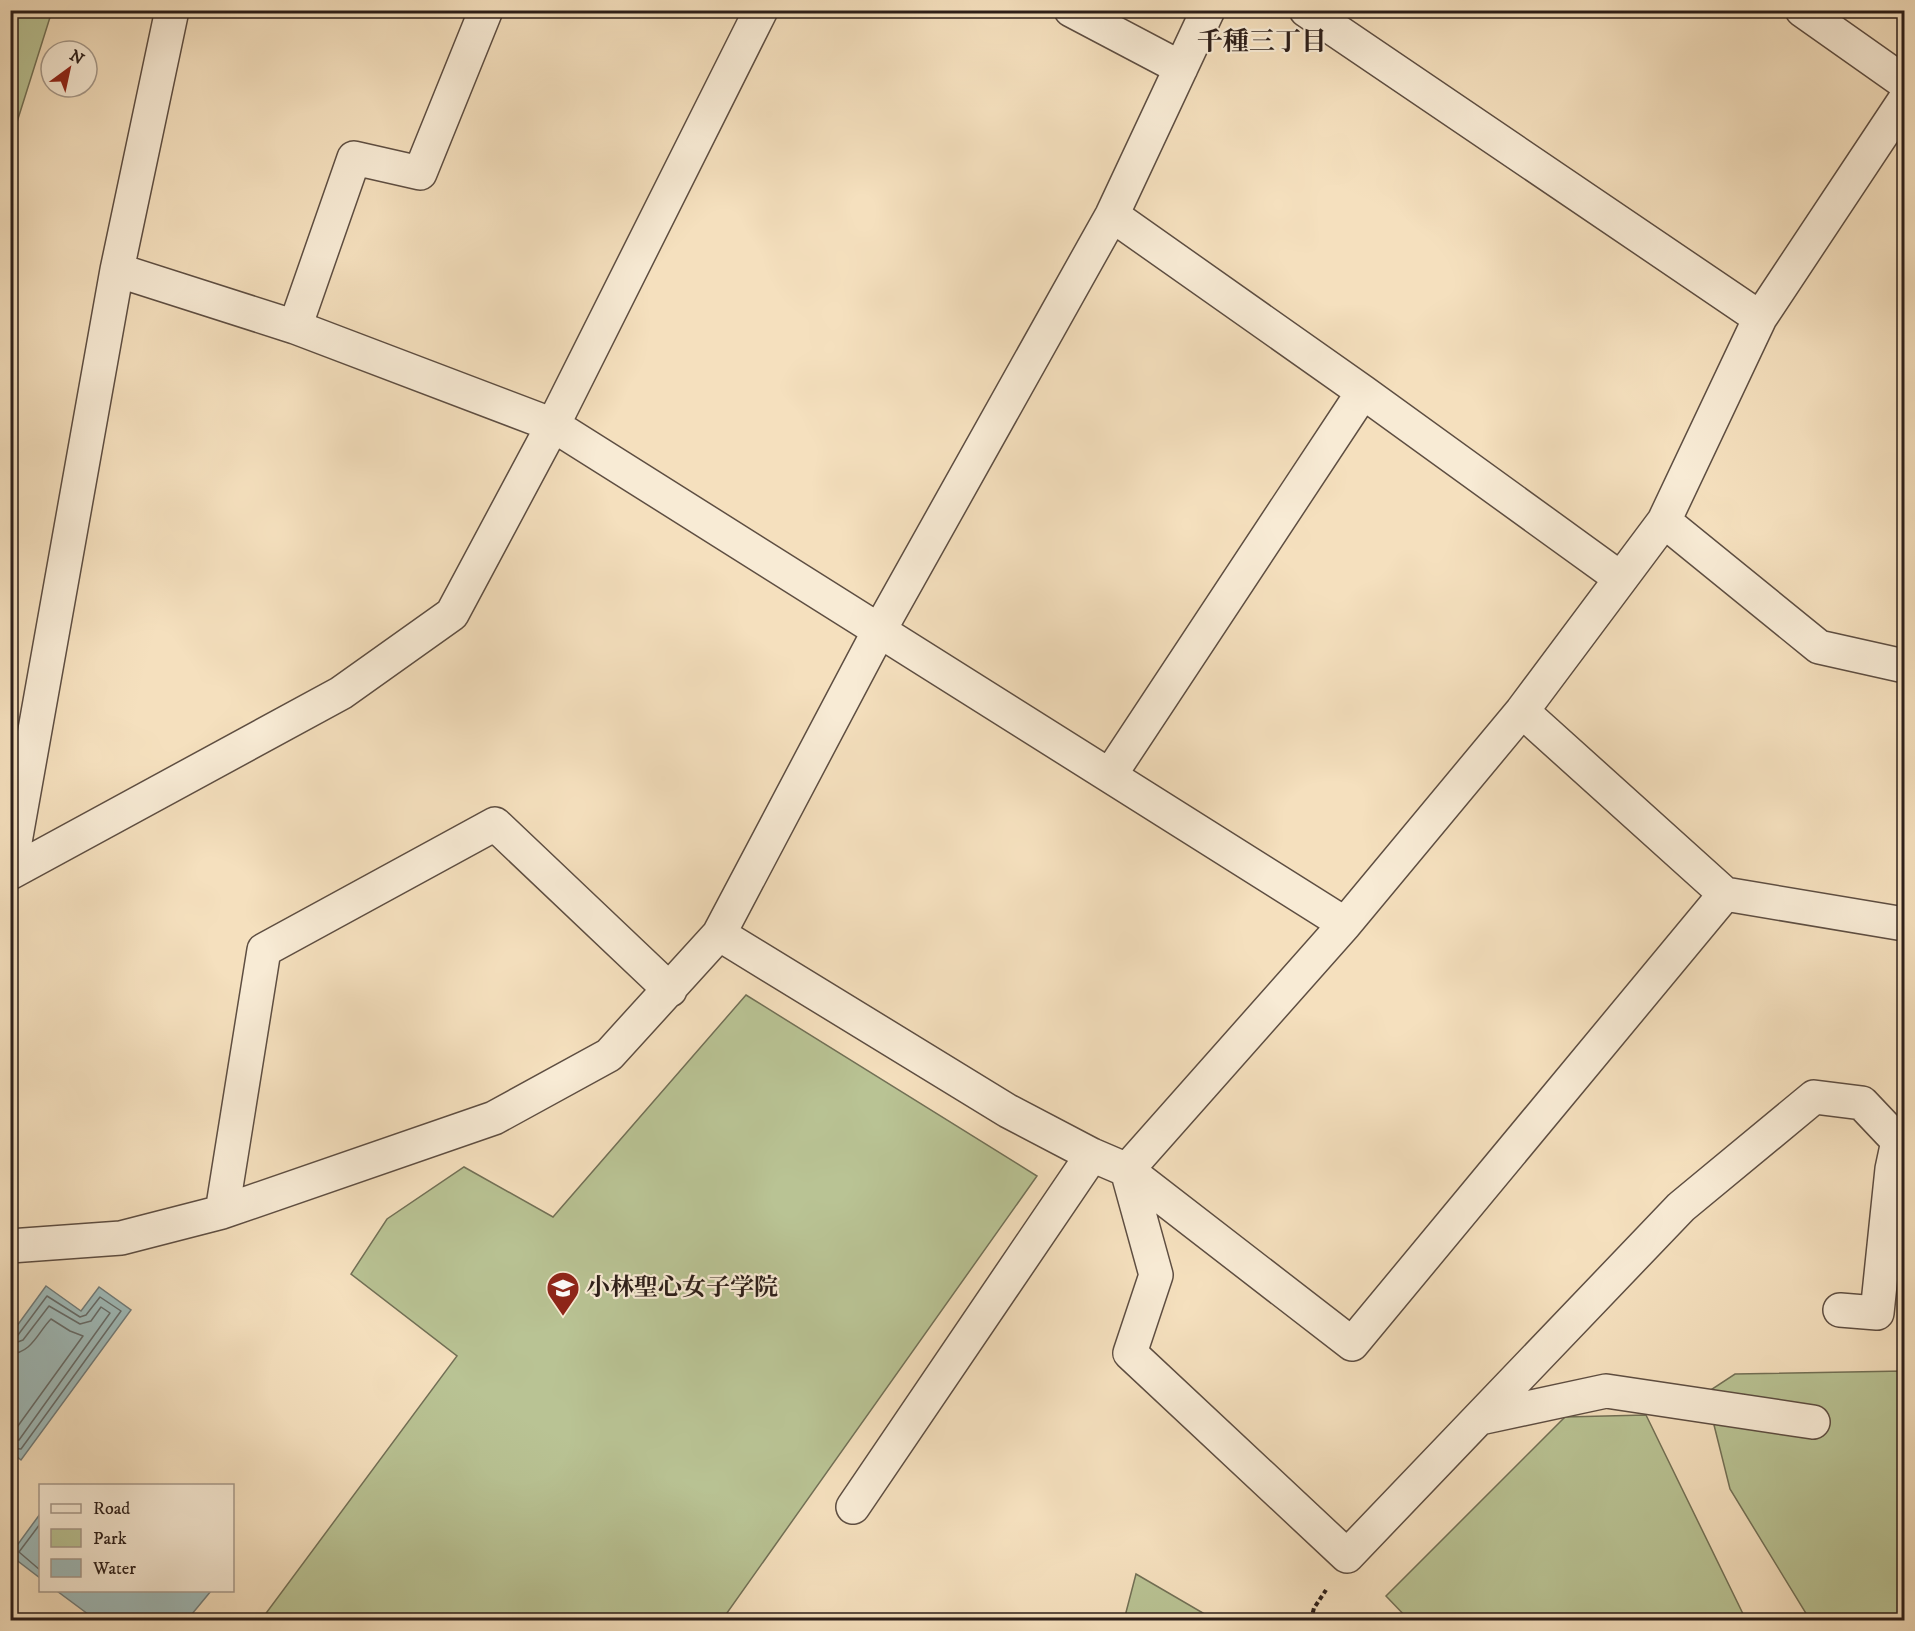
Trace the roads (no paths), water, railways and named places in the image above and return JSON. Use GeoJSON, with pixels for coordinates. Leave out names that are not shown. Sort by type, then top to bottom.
{"type":"FeatureCollection","features":[{"type":"Feature","properties":{"kind":"street"},"geometry":{"type":"LineString","coordinates":[[10,872],[117,270],[172,10]]}},
{"type":"Feature","properties":{"kind":"street"},"geometry":{"type":"LineString","coordinates":[[295,327],[354,158],[420,173],[486,10]]}},
{"type":"Feature","properties":{"kind":"street"},"geometry":{"type":"LineString","coordinates":[[10,872],[341,693],[452,614],[553,425],[761,10]]}},
{"type":"Feature","properties":{"kind":"street"},"geometry":{"type":"LineString","coordinates":[[1071,10],[1181,68]]}},
{"type":"Feature","properties":{"kind":"street"},"geometry":{"type":"LineString","coordinates":[[10,1246],[121,1238],[222,1212],[494,1118],[609,1055],[719,934],[879,631],[1112,215],[1208,10]]}},
{"type":"Feature","properties":{"kind":"street"},"geometry":{"type":"LineString","coordinates":[[1306,10],[1760,318]]}},
{"type":"Feature","properties":{"kind":"street"},"geometry":{"type":"LineString","coordinates":[[1802,10],[1905,82]]}},
{"type":"Feature","properties":{"kind":"street"},"geometry":{"type":"LineString","coordinates":[[1127,1170],[1345,924],[1522,711],[1664,521],[1760,318],[1905,101]]}},
{"type":"Feature","properties":{"kind":"street"},"geometry":{"type":"LineString","coordinates":[[1112,215],[1363,392],[1620,578]]}},
{"type":"Feature","properties":{"kind":"street"},"geometry":{"type":"LineString","coordinates":[[117,270],[295,327],[553,425],[1345,924]]}},
{"type":"Feature","properties":{"kind":"street"},"geometry":{"type":"LineString","coordinates":[[1110,775],[1363,392]]}},
{"type":"Feature","properties":{"kind":"street"},"geometry":{"type":"LineString","coordinates":[[1664,521],[1819,648],[1905,666]]}},
{"type":"Feature","properties":{"kind":"street"},"geometry":{"type":"LineString","coordinates":[[1522,711],[1725,894],[1905,924]]}},
{"type":"Feature","properties":{"kind":"street"},"geometry":{"type":"LineString","coordinates":[[222,1212],[264,950],[495,824],[670,990]]}},
{"type":"Feature","properties":{"kind":"street"},"geometry":{"type":"LineString","coordinates":[[719,934],[1008,1111],[1092,1155],[1127,1170],[1352,1344],[1725,894]]}},
{"type":"Feature","properties":{"kind":"street"},"geometry":{"type":"LineString","coordinates":[[1127,1170],[1156,1275],[1130,1353],[1347,1556],[1681,1207],[1814,1097],[1862,1103],[1898,1141],[1900,1160],[1892,1169],[1877,1313],[1840,1310]]}},
{"type":"Feature","properties":{"kind":"street"},"geometry":{"type":"LineString","coordinates":[[853,1507],[1092,1155]]}},
{"type":"Feature","properties":{"kind":"street"},"geometry":{"type":"LineString","coordinates":[[1480,1418],[1606,1391],[1813,1422]]}},
{"type":"Feature","properties":{"kind":"water"},"geometry":{"type":"Polygon","coordinates":[[[46,1286],[81,1311],[99,1287],[131,1310],[21,1460],[11,1452],[11,1334],[46,1286]]]}},
{"type":"Feature","properties":{"kind":"water"},"geometry":{"type":"Polygon","coordinates":[[[39,1515],[39,1577],[10,1555],[39,1515]]]}},
{"type":"Feature","properties":{"kind":"water"},"geometry":{"type":"Polygon","coordinates":[[[58,1592],[210,1592],[187,1620],[96,1620],[58,1592]]]}},
{"type":"Feature","properties":{"kind":"place","name":"小林聖心女子学院"},"geometry":{"type":"Point","coordinates":[563,1317]}},
{"type":"Feature","properties":{"kind":"district","name":"千種三丁目"},"geometry":{"type":"Point","coordinates":[1262,42]}}]}
